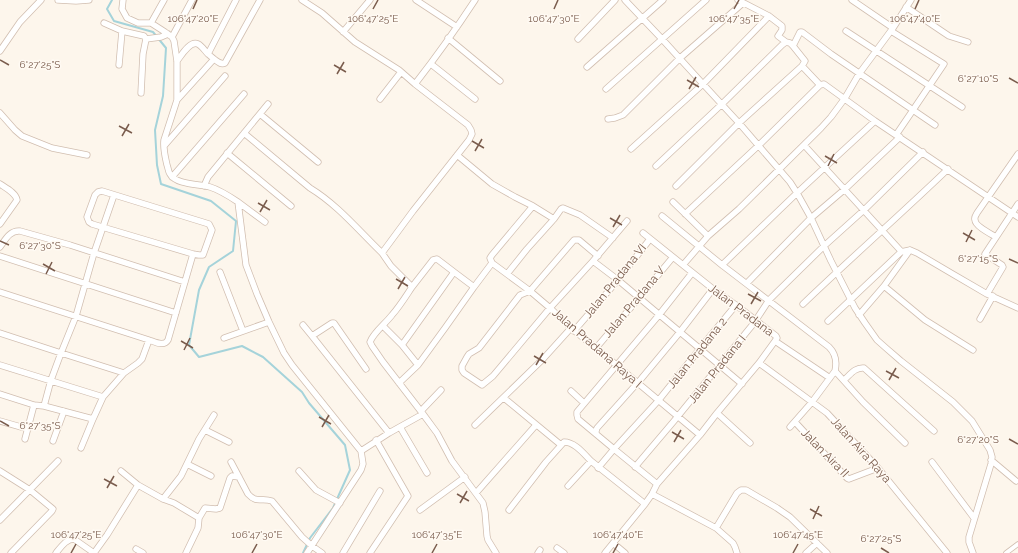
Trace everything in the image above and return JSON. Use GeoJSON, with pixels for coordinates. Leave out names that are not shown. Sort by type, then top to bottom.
{"type":"FeatureCollection","features":[{"type":"Feature","properties":{"kind":"street"},"geometry":{"type":"LineString","coordinates":[[0,51],[20,22],[41,0]]}},
{"type":"Feature","properties":{"kind":"street"},"geometry":{"type":"LineString","coordinates":[[58,0],[89,0]]}},
{"type":"Feature","properties":{"kind":"street"},"geometry":{"type":"LineString","coordinates":[[123,0],[122,9],[127,18],[138,23],[151,23],[156,26],[170,36],[174,41],[176,48],[177,100],[164,140],[164,152],[169,173],[172,177],[179,181],[211,187],[217,190],[238,202],[265,222]]}},
{"type":"Feature","properties":{"kind":"street"},"geometry":{"type":"LineString","coordinates":[[151,23],[164,0]]}},
{"type":"Feature","properties":{"kind":"street"},"geometry":{"type":"LineString","coordinates":[[170,36],[192,0]]}},
{"type":"Feature","properties":{"kind":"street"},"geometry":{"type":"LineString","coordinates":[[208,54],[236,0]]}},
{"type":"Feature","properties":{"kind":"street"},"geometry":{"type":"LineString","coordinates":[[177,62],[193,43],[198,44],[220,64],[225,63],[260,0]]}},
{"type":"Feature","properties":{"kind":"street"},"geometry":{"type":"LineString","coordinates":[[302,0],[322,13],[355,42],[401,72],[414,84],[468,125],[471,130],[472,134],[469,140],[382,253]]}},
{"type":"Feature","properties":{"kind":"street"},"geometry":{"type":"LineString","coordinates":[[344,32],[370,0]]}},
{"type":"Feature","properties":{"kind":"street"},"geometry":{"type":"LineString","coordinates":[[416,0],[457,27]]}},
{"type":"Feature","properties":{"kind":"street"},"geometry":{"type":"LineString","coordinates":[[414,84],[431,64],[476,0]]}},
{"type":"Feature","properties":{"kind":"street"},"geometry":{"type":"LineString","coordinates":[[578,39],[615,0]]}},
{"type":"Feature","properties":{"kind":"street"},"geometry":{"type":"LineString","coordinates":[[625,0],[722,104],[790,182],[811,218],[859,315],[877,340],[901,361],[954,402],[972,421],[990,450],[991,460],[968,542],[973,553]]}},
{"type":"Feature","properties":{"kind":"street"},"geometry":{"type":"LineString","coordinates":[[587,67],[663,0]]}},
{"type":"Feature","properties":{"kind":"street"},"geometry":{"type":"LineString","coordinates":[[606,89],[706,0]]}},
{"type":"Feature","properties":{"kind":"street"},"geometry":{"type":"LineString","coordinates":[[747,283],[811,218],[845,189],[898,136],[913,110],[944,64],[892,30],[852,0]]}},
{"type":"Feature","properties":{"kind":"street"},"geometry":{"type":"LineString","coordinates":[[683,266],[708,236],[739,208],[831,117],[845,98],[859,74],[892,30],[911,0]]}},
{"type":"Feature","properties":{"kind":"street"},"geometry":{"type":"LineString","coordinates":[[608,118],[615,118],[623,115],[680,58],[741,1],[769,16],[782,26],[782,30],[778,36],[793,46],[805,61],[802,66],[739,123],[676,186]]}},
{"type":"Feature","properties":{"kind":"street"},"geometry":{"type":"LineString","coordinates":[[906,7],[949,36],[968,42]]}},
{"type":"Feature","properties":{"kind":"street"},"geometry":{"type":"LineString","coordinates":[[631,149],[703,84],[769,16]]}},
{"type":"Feature","properties":{"kind":"street"},"geometry":{"type":"LineString","coordinates":[[104,23],[122,31],[144,36],[146,40]]}},
{"type":"Feature","properties":{"kind":"street"},"geometry":{"type":"LineString","coordinates":[[119,65],[122,31]]}},
{"type":"Feature","properties":{"kind":"street"},"geometry":{"type":"LineString","coordinates":[[846,31],[962,107]]}},
{"type":"Feature","properties":{"kind":"street"},"geometry":{"type":"LineString","coordinates":[[793,46],[799,33],[802,32],[859,74],[935,125]]}},
{"type":"Feature","properties":{"kind":"street"},"geometry":{"type":"LineString","coordinates":[[146,40],[170,36]]}},
{"type":"Feature","properties":{"kind":"street"},"geometry":{"type":"LineString","coordinates":[[448,38],[500,81]]}},
{"type":"Feature","properties":{"kind":"street"},"geometry":{"type":"LineString","coordinates":[[141,93],[143,54],[146,40]]}},
{"type":"Feature","properties":{"kind":"street"},"geometry":{"type":"LineString","coordinates":[[656,166],[786,42]]}},
{"type":"Feature","properties":{"kind":"street"},"geometry":{"type":"LineString","coordinates":[[177,100],[214,59]]}},
{"type":"Feature","properties":{"kind":"street"},"geometry":{"type":"LineString","coordinates":[[431,64],[475,99]]}},
{"type":"Feature","properties":{"kind":"street"},"geometry":{"type":"LineString","coordinates":[[802,66],[820,85]]}},
{"type":"Feature","properties":{"kind":"street"},"geometry":{"type":"LineString","coordinates":[[380,99],[401,72]]}},
{"type":"Feature","properties":{"kind":"street"},"geometry":{"type":"LineString","coordinates":[[164,146],[225,76]]}},
{"type":"Feature","properties":{"kind":"street"},"geometry":{"type":"LineString","coordinates":[[685,214],[758,146],[820,85],[824,84],[875,121],[1018,217]]}},
{"type":"Feature","properties":{"kind":"street"},"geometry":{"type":"LineString","coordinates":[[172,177],[244,94]]}},
{"type":"Feature","properties":{"kind":"street"},"geometry":{"type":"LineString","coordinates":[[204,186],[208,177],[268,104]]}},
{"type":"Feature","properties":{"kind":"street"},"geometry":{"type":"LineString","coordinates":[[0,113],[22,136],[52,148],[87,156]]}},
{"type":"Feature","properties":{"kind":"street"},"geometry":{"type":"LineString","coordinates":[[260,114],[318,162]]}},
{"type":"Feature","properties":{"kind":"street"},"geometry":{"type":"LineString","coordinates":[[722,265],[875,121]]}},
{"type":"Feature","properties":{"kind":"street"},"geometry":{"type":"LineString","coordinates":[[244,133],[310,188],[322,195],[337,208],[382,253],[391,266],[412,287]]}},
{"type":"Feature","properties":{"kind":"street"},"geometry":{"type":"LineString","coordinates":[[804,145],[901,252]]}},
{"type":"Feature","properties":{"kind":"street","name":"Jalan Pradana I"},"geometry":{"type":"LineString","coordinates":[[635,466],[720,366],[756,321],[769,300],[923,152]]}},
{"type":"Feature","properties":{"kind":"street"},"geometry":{"type":"LineString","coordinates":[[227,153],[291,206]]}},
{"type":"Feature","properties":{"kind":"street"},"geometry":{"type":"LineString","coordinates":[[996,237],[978,225],[975,221],[975,216],[1018,154]]}},
{"type":"Feature","properties":{"kind":"street"},"geometry":{"type":"LineString","coordinates":[[457,155],[492,184],[554,219]]}},
{"type":"Feature","properties":{"kind":"street"},"geometry":{"type":"LineString","coordinates":[[803,304],[948,169]]}},
{"type":"Feature","properties":{"kind":"street"},"geometry":{"type":"LineString","coordinates":[[0,184],[17,197],[17,200],[0,223]]}},
{"type":"Feature","properties":{"kind":"street"},"geometry":{"type":"LineString","coordinates":[[102,191],[114,195],[209,224],[212,230],[205,252],[203,255],[193,254],[89,222],[87,217],[95,195],[102,191]]}},
{"type":"Feature","properties":{"kind":"street"},"geometry":{"type":"LineString","coordinates":[[44,406],[51,380],[76,316],[94,253],[114,195]]}},
{"type":"Feature","properties":{"kind":"street"},"geometry":{"type":"LineString","coordinates":[[238,202],[246,265],[269,322],[284,353],[361,451],[363,464],[361,470],[311,545],[308,553]]}},
{"type":"Feature","properties":{"kind":"street"},"geometry":{"type":"LineString","coordinates":[[673,202],[708,236]]}},
{"type":"Feature","properties":{"kind":"street"},"geometry":{"type":"LineString","coordinates":[[980,319],[1003,267],[985,254],[1018,204]]}},
{"type":"Feature","properties":{"kind":"street"},"geometry":{"type":"LineString","coordinates":[[399,383],[418,365],[492,263],[490,258],[533,206]]}},
{"type":"Feature","properties":{"kind":"street"},"geometry":{"type":"LineString","coordinates":[[507,274],[561,209],[565,208],[580,215],[613,238]]}},
{"type":"Feature","properties":{"kind":"street"},"geometry":{"type":"LineString","coordinates":[[662,216],[722,265],[829,346],[834,354],[836,366],[835,371],[790,428]]}},
{"type":"Feature","properties":{"kind":"street"},"geometry":{"type":"LineString","coordinates":[[598,256],[579,240],[574,240],[530,291],[520,295],[479,348],[469,354],[462,366],[464,373],[482,386],[598,256],[627,221]]}},
{"type":"Feature","properties":{"kind":"street"},"geometry":{"type":"LineString","coordinates":[[0,247],[16,230],[185,282]]}},
{"type":"Feature","properties":{"kind":"street","name":"Jalan Pradana VI"},"geometry":{"type":"LineString","coordinates":[[475,425],[573,330],[618,280],[650,239],[643,233]]}},
{"type":"Feature","properties":{"kind":"street","name":"Jalan Pradana"},"geometry":{"type":"LineString","coordinates":[[650,239],[713,290],[736,305],[776,336],[775,341],[830,378]]}},
{"type":"Feature","properties":{"kind":"street"},"geometry":{"type":"LineString","coordinates":[[859,315],[884,286],[910,250]]}},
{"type":"Feature","properties":{"kind":"street"},"geometry":{"type":"LineString","coordinates":[[828,321],[901,252],[910,250],[917,252],[990,295],[1018,308]]}},
{"type":"Feature","properties":{"kind":"street"},"geometry":{"type":"LineString","coordinates":[[0,292],[161,344],[167,342],[193,254]]}},
{"type":"Feature","properties":{"kind":"street"},"geometry":{"type":"LineString","coordinates":[[0,256],[176,313]]}},
{"type":"Feature","properties":{"kind":"street","name":"Jalan Pradana V"},"geometry":{"type":"LineString","coordinates":[[596,348],[673,257]]}},
{"type":"Feature","properties":{"kind":"street"},"geometry":{"type":"LineString","coordinates":[[474,287],[435,258],[412,287],[393,315],[374,335],[370,342],[437,433],[452,462],[465,477],[483,503],[488,540],[496,553]]}},
{"type":"Feature","properties":{"kind":"street"},"geometry":{"type":"LineString","coordinates":[[593,261],[618,280],[742,384]]}},
{"type":"Feature","properties":{"kind":"street","name":"Jalan Pradana Raya I"},"geometry":{"type":"LineString","coordinates":[[492,263],[530,291],[573,330],[700,435]]}},
{"type":"Feature","properties":{"kind":"street"},"geometry":{"type":"LineString","coordinates":[[220,272],[243,331]]}},
{"type":"Feature","properties":{"kind":"street"},"geometry":{"type":"LineString","coordinates":[[402,345],[454,272]]}},
{"type":"Feature","properties":{"kind":"street"},"geometry":{"type":"LineString","coordinates":[[656,484],[578,418],[577,412],[617,366],[692,273]]}},
{"type":"Feature","properties":{"kind":"street"},"geometry":{"type":"LineString","coordinates":[[884,286],[925,320],[973,350]]}},
{"type":"Feature","properties":{"kind":"street"},"geometry":{"type":"LineString","coordinates":[[596,434],[598,428],[637,384],[713,290]]}},
{"type":"Feature","properties":{"kind":"street","name":"Jalan Pradana 2"},"geometry":{"type":"LineString","coordinates":[[598,468],[658,401],[736,305]]}},
{"type":"Feature","properties":{"kind":"street"},"geometry":{"type":"LineString","coordinates":[[224,338],[269,322]]}},
{"type":"Feature","properties":{"kind":"street"},"geometry":{"type":"LineString","coordinates":[[312,336],[332,322],[334,323],[366,369]]}},
{"type":"Feature","properties":{"kind":"street"},"geometry":{"type":"LineString","coordinates":[[303,325],[389,433]]}},
{"type":"Feature","properties":{"kind":"street"},"geometry":{"type":"LineString","coordinates":[[384,326],[418,365]]}},
{"type":"Feature","properties":{"kind":"street"},"geometry":{"type":"LineString","coordinates":[[0,334],[124,373]]}},
{"type":"Feature","properties":{"kind":"street"},"geometry":{"type":"LineString","coordinates":[[81,448],[103,397],[124,373],[138,364],[142,359],[149,340]]}},
{"type":"Feature","properties":{"kind":"street"},"geometry":{"type":"LineString","coordinates":[[605,553],[645,504],[652,494],[656,484],[700,435],[759,363],[775,341]]}},
{"type":"Feature","properties":{"kind":"street","name":"Jalan Aira Raya"},"geometry":{"type":"LineString","coordinates":[[759,363],[827,413],[878,468],[947,553]]}},
{"type":"Feature","properties":{"kind":"street"},"geometry":{"type":"LineString","coordinates":[[0,365],[103,397]]}},
{"type":"Feature","properties":{"kind":"street"},"geometry":{"type":"LineString","coordinates":[[844,380],[856,368],[864,368],[934,430]]}},
{"type":"Feature","properties":{"kind":"street"},"geometry":{"type":"LineString","coordinates":[[835,371],[863,402],[905,443]]}},
{"type":"Feature","properties":{"kind":"street"},"geometry":{"type":"LineString","coordinates":[[361,451],[376,440],[422,413],[441,390]]}},
{"type":"Feature","properties":{"kind":"street"},"geometry":{"type":"LineString","coordinates":[[572,391],[584,403]]}},
{"type":"Feature","properties":{"kind":"street"},"geometry":{"type":"LineString","coordinates":[[0,394],[34,405],[44,406],[93,419]]}},
{"type":"Feature","properties":{"kind":"street"},"geometry":{"type":"LineString","coordinates":[[504,398],[561,445]]}},
{"type":"Feature","properties":{"kind":"street"},"geometry":{"type":"LineString","coordinates":[[25,438],[34,405]]}},
{"type":"Feature","properties":{"kind":"street"},"geometry":{"type":"LineString","coordinates":[[53,441],[64,411]]}},
{"type":"Feature","properties":{"kind":"street"},"geometry":{"type":"LineString","coordinates":[[717,413],[750,443]]}},
{"type":"Feature","properties":{"kind":"street"},"geometry":{"type":"LineString","coordinates":[[163,499],[181,476],[214,415]]}},
{"type":"Feature","properties":{"kind":"street"},"geometry":{"type":"LineString","coordinates":[[0,421],[28,429]]}},
{"type":"Feature","properties":{"kind":"street","name":"Jalan Aira II"},"geometry":{"type":"LineString","coordinates":[[795,422],[847,478],[852,479],[878,468]]}},
{"type":"Feature","properties":{"kind":"street"},"geometry":{"type":"LineString","coordinates":[[476,493],[536,425]]}},
{"type":"Feature","properties":{"kind":"street"},"geometry":{"type":"LineString","coordinates":[[400,427],[427,473]]}},
{"type":"Feature","properties":{"kind":"street"},"geometry":{"type":"LineString","coordinates":[[205,430],[229,442]]}},
{"type":"Feature","properties":{"kind":"street"},"geometry":{"type":"LineString","coordinates":[[370,553],[408,496],[376,440]]}},
{"type":"Feature","properties":{"kind":"street"},"geometry":{"type":"LineString","coordinates":[[509,510],[546,462],[564,442],[574,445],[598,468],[645,504]]}},
{"type":"Feature","properties":{"kind":"street"},"geometry":{"type":"LineString","coordinates":[[991,460],[1016,480]]}},
{"type":"Feature","properties":{"kind":"street"},"geometry":{"type":"LineString","coordinates":[[0,520],[58,461]]}},
{"type":"Feature","properties":{"kind":"street"},"geometry":{"type":"LineString","coordinates":[[568,486],[591,461]]}},
{"type":"Feature","properties":{"kind":"street"},"geometry":{"type":"LineString","coordinates":[[231,462],[248,494],[256,500],[266,499],[272,501],[302,537],[322,553]]}},
{"type":"Feature","properties":{"kind":"street"},"geometry":{"type":"LineString","coordinates":[[932,462],[974,518]]}},
{"type":"Feature","properties":{"kind":"street"},"geometry":{"type":"LineString","coordinates":[[187,464],[211,476]]}},
{"type":"Feature","properties":{"kind":"street"},"geometry":{"type":"LineString","coordinates":[[0,471],[30,490],[53,508],[52,511],[11,553]]}},
{"type":"Feature","properties":{"kind":"street"},"geometry":{"type":"LineString","coordinates":[[121,471],[138,485],[163,499],[174,503],[199,518]]}},
{"type":"Feature","properties":{"kind":"street"},"geometry":{"type":"LineString","coordinates":[[299,471],[316,490],[339,503]]}},
{"type":"Feature","properties":{"kind":"street"},"geometry":{"type":"LineString","coordinates":[[186,553],[198,528],[199,518],[205,508],[220,508],[230,478],[232,476],[239,477]]}},
{"type":"Feature","properties":{"kind":"street"},"geometry":{"type":"LineString","coordinates":[[420,510],[465,477]]}},
{"type":"Feature","properties":{"kind":"street"},"geometry":{"type":"LineString","coordinates":[[56,553],[70,539],[74,539],[94,553],[138,485]]}},
{"type":"Feature","properties":{"kind":"street"},"geometry":{"type":"LineString","coordinates":[[716,528],[737,493],[741,490],[746,490],[790,517],[827,553]]}},
{"type":"Feature","properties":{"kind":"street"},"geometry":{"type":"LineString","coordinates":[[343,553],[380,491]]}},
{"type":"Feature","properties":{"kind":"street"},"geometry":{"type":"LineString","coordinates":[[652,494],[716,528],[733,543],[737,553]]}},
{"type":"Feature","properties":{"kind":"street"},"geometry":{"type":"LineString","coordinates":[[613,543],[625,553]]}},
{"type":"Feature","properties":{"kind":"street"},"geometry":{"type":"LineString","coordinates":[[806,553],[817,543]]}},
{"type":"Feature","properties":{"kind":"street"},"geometry":{"type":"LineString","coordinates":[[1006,553],[1018,544]]}},
{"type":"Feature","properties":{"kind":"street"},"geometry":{"type":"LineString","coordinates":[[557,548],[564,553]]}},
{"type":"Feature","properties":{"kind":"street"},"geometry":{"type":"LineString","coordinates":[[136,549],[143,553]]}},
{"type":"Feature","properties":{"kind":"waterway"},"geometry":{"type":"LineString","coordinates":[[112,0],[107,9],[114,21],[153,32],[166,48],[163,96],[155,130],[157,165],[161,184],[211,201],[236,221],[233,251],[209,267],[199,290],[189,345],[199,357],[242,346],[263,357],[302,392],[309,403],[345,445],[350,470],[333,508],[310,538],[303,553]]}}]}
